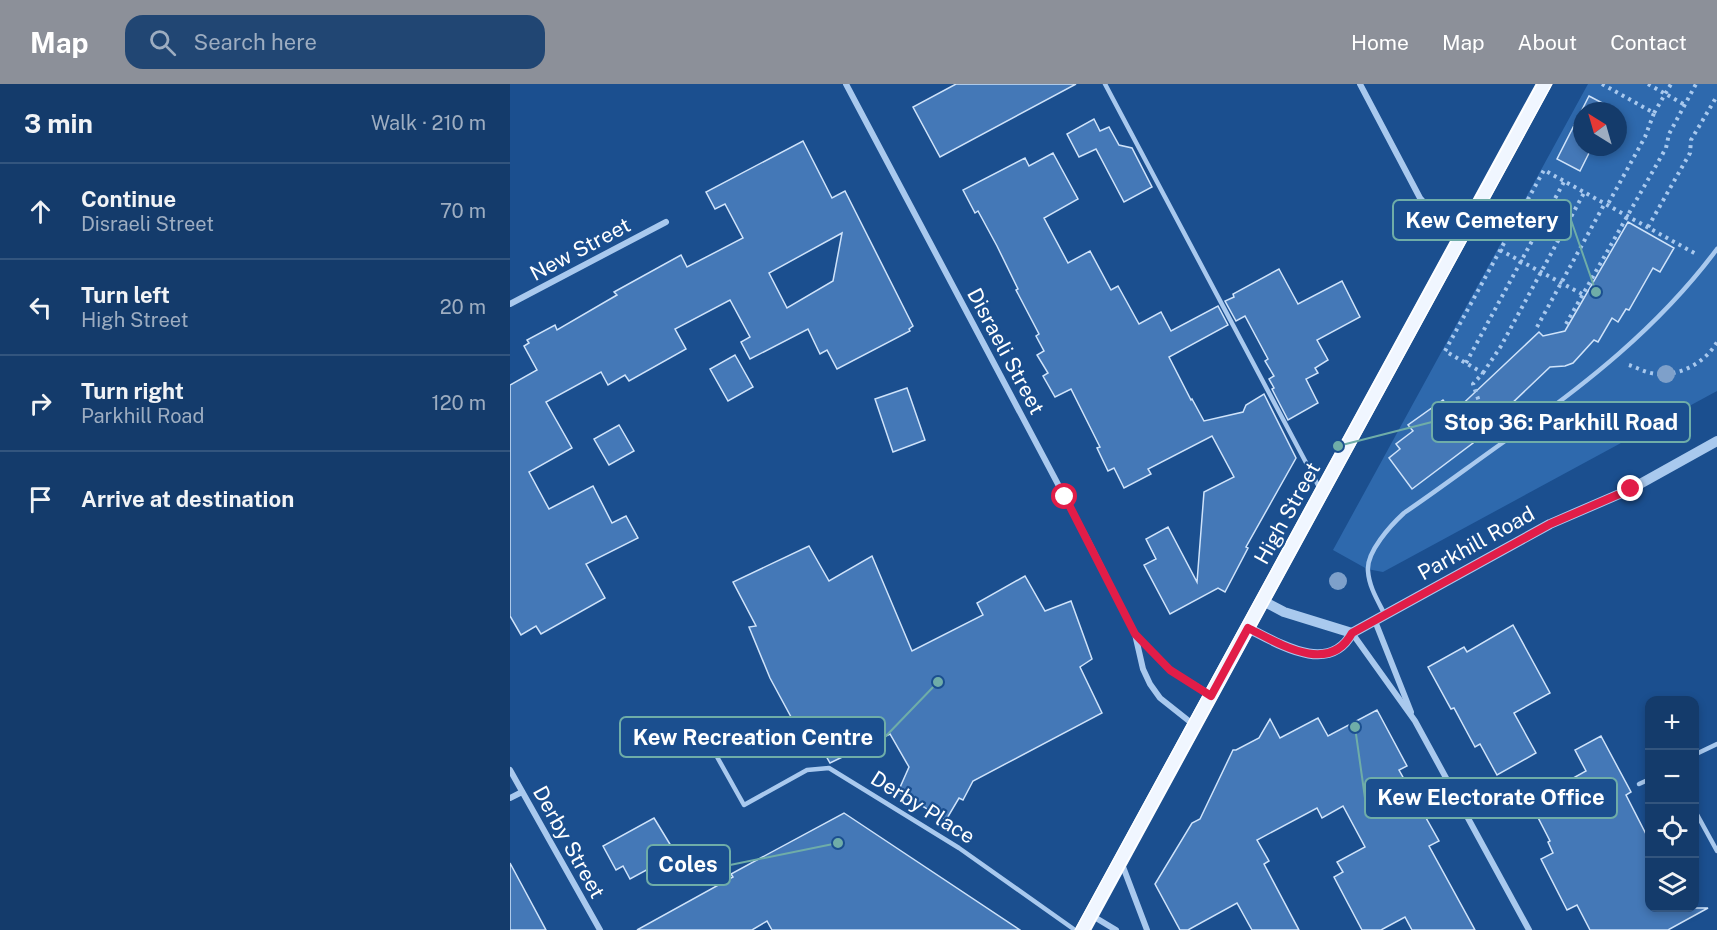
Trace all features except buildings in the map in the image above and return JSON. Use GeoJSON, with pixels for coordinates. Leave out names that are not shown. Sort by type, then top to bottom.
{"type":"FeatureCollection","features":[{"type":"Feature","properties":{"kind":"main road","name":"High Street"},"geometry":{"type":"LineString","coordinates":[[1083,930],[1544,84]]}},
{"type":"Feature","properties":{"kind":"street","name":"Disraeli Street"},"geometry":{"type":"LineString","coordinates":[[846,84],[1135,634],[1143,669],[1150,684],[1160,698],[1194,726]]}},
{"type":"Feature","properties":{"kind":"street"},"geometry":{"type":"LineString","coordinates":[[1359,84],[1420,198],[1442,224],[1462,235]]}},
{"type":"Feature","properties":{"kind":"street","name":"New Street"},"geometry":{"type":"LineString","coordinates":[[510,304],[666,222]]}},
{"type":"Feature","properties":{"kind":"street","name":"Parkhill Road"},"geometry":{"type":"LineString","coordinates":[[1248,628],[1298,653],[1321,654],[1339,649],[1352,633],[1550,524],[1631,489],[1715,446]]}},
{"type":"Feature","properties":{"kind":"street"},"geometry":{"type":"LineString","coordinates":[[1263,601],[1284,612],[1352,633],[1415,721],[1529,930]]}},
{"type":"Feature","properties":{"kind":"street"},"geometry":{"type":"LineString","coordinates":[[1380,618],[1415,721]]}},
{"type":"Feature","properties":{"kind":"street","name":"Disraeli Street"},"geometry":{"type":"LineString","coordinates":[[1135,634],[1170,670],[1211,696]]}},
{"type":"Feature","properties":{"kind":"street","name":"Derby Street"},"geometry":{"type":"LineString","coordinates":[[510,770],[600,930]]}},
{"type":"Feature","properties":{"kind":"street"},"geometry":{"type":"LineString","coordinates":[[510,798],[522,792]]}},
{"type":"Feature","properties":{"kind":"street"},"geometry":{"type":"LineString","coordinates":[[1121,861],[1147,930]]}},
{"type":"Feature","properties":{"kind":"street"},"geometry":{"type":"LineString","coordinates":[[1091,915],[1116,930]]}},
{"type":"Feature","properties":{"kind":"lane"},"geometry":{"type":"LineString","coordinates":[[1105,84],[1319,486],[1321,494]]}},
{"type":"Feature","properties":{"kind":"lane"},"geometry":{"type":"LineString","coordinates":[[1380,618],[1367,569],[1376,547],[1388,528],[1404,513],[1560,403],[1615,358],[1680,295],[1717,249]]}},
{"type":"Feature","properties":{"kind":"lane"},"geometry":{"type":"LineString","coordinates":[[1699,753],[1717,744]]}},
{"type":"Feature","properties":{"kind":"lane","name":"Derby Place"},"geometry":{"type":"LineString","coordinates":[[716,754],[744,805],[807,770],[829,768],[959,848],[1075,930]]}},
{"type":"Feature","properties":{"kind":"lane"},"geometry":{"type":"LineString","coordinates":[[1639,784],[1645,781]]}},
{"type":"Feature","properties":{"kind":"lane"},"geometry":{"type":"LineString","coordinates":[[1699,817],[1717,851]]}},
{"type":"Feature","properties":{"kind":"path"},"geometry":{"type":"LineString","coordinates":[[1602,84],[1654,113]]}},
{"type":"Feature","properties":{"kind":"path"},"geometry":{"type":"LineString","coordinates":[[1648,84],[1685,105]]}},
{"type":"Feature","properties":{"kind":"path"},"geometry":{"type":"LineString","coordinates":[[1538,327],[1561,282],[1645,137],[1654,113],[1671,84]]}},
{"type":"Feature","properties":{"kind":"path"},"geometry":{"type":"LineString","coordinates":[[1566,324],[1666,148],[1669,134],[1696,84]]}},
{"type":"Feature","properties":{"kind":"path"},"geometry":{"type":"LineString","coordinates":[[1648,227],[1689,153],[1691,140],[1717,96]]}},
{"type":"Feature","properties":{"kind":"path"},"geometry":{"type":"LineString","coordinates":[[1483,373],[1445,351],[1544,170],[1709,261]]}},
{"type":"Feature","properties":{"kind":"path"},"geometry":{"type":"LineString","coordinates":[[1466,363],[1565,180]]}},
{"type":"Feature","properties":{"kind":"path"},"geometry":{"type":"LineString","coordinates":[[1503,442],[1483,413],[1473,384],[1501,346],[1585,191]]}},
{"type":"Feature","properties":{"kind":"path"},"geometry":{"type":"LineString","coordinates":[[1500,250],[1582,294]]}},
{"type":"Feature","properties":{"kind":"path"},"geometry":{"type":"LineString","coordinates":[[1615,358],[1647,372],[1674,373],[1699,362],[1717,342]]}},
{"type":"Feature","properties":{"kind":"shaded area"},"geometry":{"type":"Polygon","coordinates":[[[1588,84],[1717,84],[1717,391],[1383,572],[1367,569],[1333,550],[1573,111],[1573,156],[1627,156],[1627,102],[1578,102],[1588,84]]]}},
{"type":"Feature","properties":{"kind":"tram line"},"geometry":{"type":"LineString","coordinates":[[1075,930],[1537,84]]}},
{"type":"Feature","properties":{"kind":"tram line"},"geometry":{"type":"LineString","coordinates":[[1090,930],[1552,84]]}},
{"type":"Feature","properties":{"kind":"place","name":"Kew Cemetery"},"geometry":{"type":"Point","coordinates":[1596,292]}},
{"type":"Feature","properties":{"kind":"place","name":"Stop 36: Parkhill Road"},"geometry":{"type":"Point","coordinates":[1338,446]}},
{"type":"Feature","properties":{"kind":"place","name":"Kew Recreation Centre"},"geometry":{"type":"Point","coordinates":[938,682]}},
{"type":"Feature","properties":{"kind":"place","name":"Kew Electorate Office"},"geometry":{"type":"Point","coordinates":[1355,727]}},
{"type":"Feature","properties":{"kind":"place","name":"Coles"},"geometry":{"type":"Point","coordinates":[838,843]}},
{"type":"Feature","properties":{"kind":"route"},"geometry":{"type":"LineString","coordinates":[[1065,497],[1135,634],[1170,670],[1211,696],[1248,628],[1298,653],[1321,654],[1339,649],[1352,633],[1550,524],[1631,489]]}}]}
